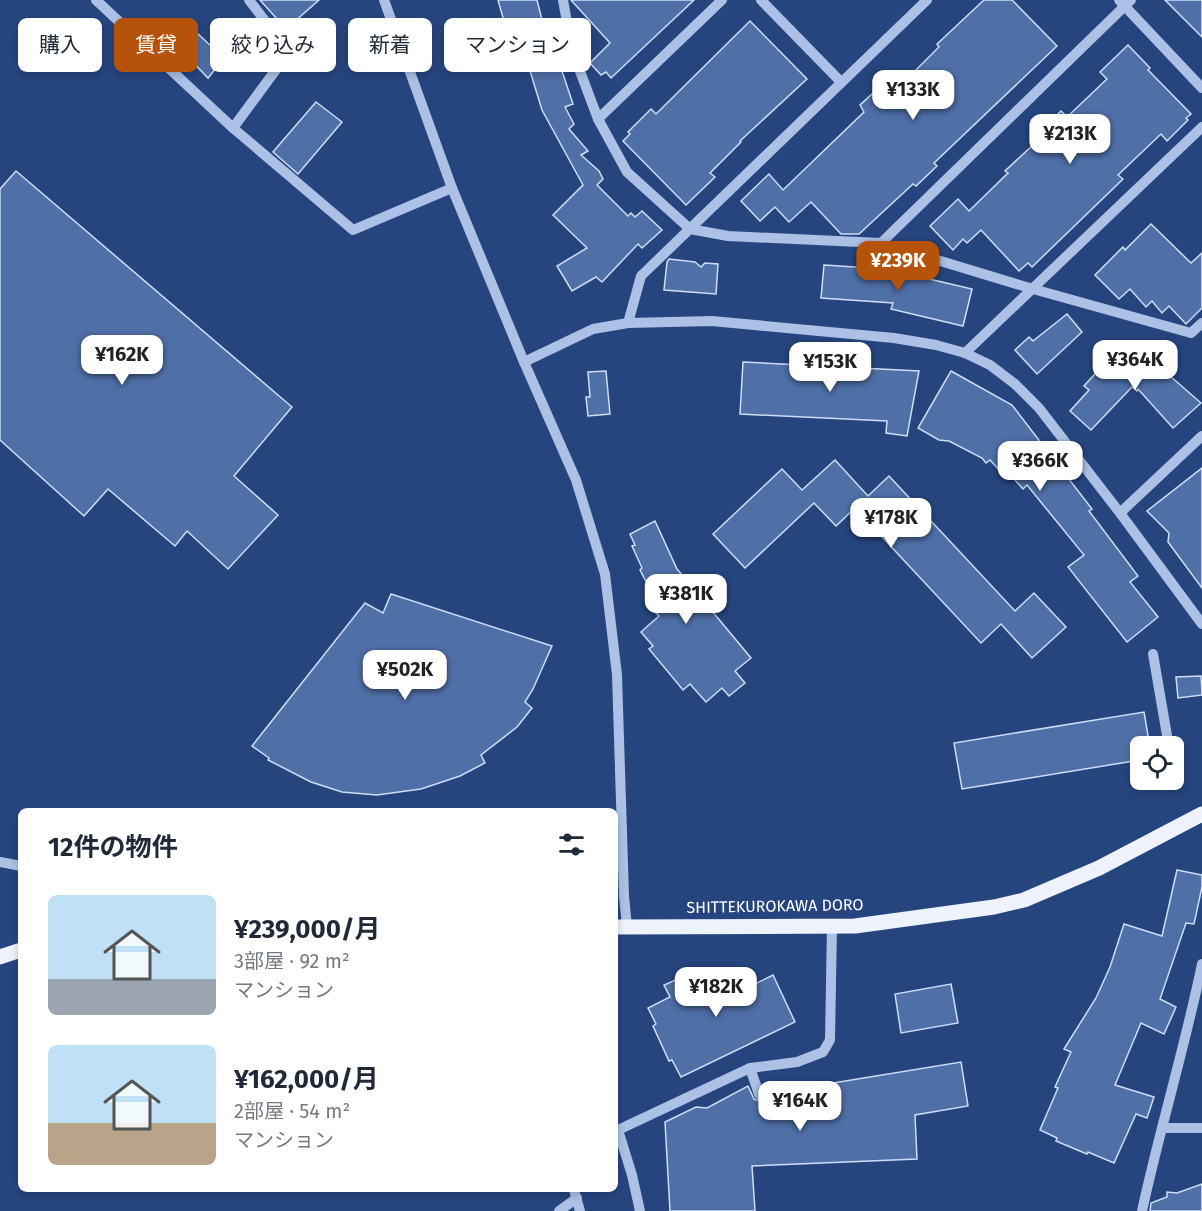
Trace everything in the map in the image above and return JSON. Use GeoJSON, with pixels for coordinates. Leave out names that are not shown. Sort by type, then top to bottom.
{"type":"FeatureCollection","features":[{"type":"Feature","properties":{"kind":"main road","name":"SHITTEKUROKAWA DORO"},"geometry":{"type":"LineString","coordinates":[[621,927],[654,925],[855,926],[994,907],[1024,900],[1050,890],[1099,868],[1202,814]]}},
{"type":"Feature","properties":{"kind":"main road"},"geometry":{"type":"LineString","coordinates":[[0,957],[18,951]]}},
{"type":"Feature","properties":{"kind":"street"},"geometry":{"type":"LineString","coordinates":[[96,0],[232,128],[353,230],[452,188]]}},
{"type":"Feature","properties":{"kind":"street"},"geometry":{"type":"LineString","coordinates":[[232,128],[289,52],[249,0]]}},
{"type":"Feature","properties":{"kind":"street"},"geometry":{"type":"LineString","coordinates":[[384,0],[452,188],[576,480],[605,574],[617,675],[624,897],[621,927]]}},
{"type":"Feature","properties":{"kind":"street"},"geometry":{"type":"LineString","coordinates":[[562,0],[572,50],[598,119],[627,172],[690,229],[728,236],[881,243],[1191,333],[1202,323]]}},
{"type":"Feature","properties":{"kind":"street"},"geometry":{"type":"LineString","coordinates":[[598,119],[722,0]]}},
{"type":"Feature","properties":{"kind":"street"},"geometry":{"type":"LineString","coordinates":[[761,0],[840,81]]}},
{"type":"Feature","properties":{"kind":"street"},"geometry":{"type":"LineString","coordinates":[[628,323],[641,276],[840,81],[927,0]]}},
{"type":"Feature","properties":{"kind":"street"},"geometry":{"type":"LineString","coordinates":[[881,243],[1125,2],[1202,88]]}},
{"type":"Feature","properties":{"kind":"street"},"geometry":{"type":"LineString","coordinates":[[965,353],[1202,128]]}},
{"type":"Feature","properties":{"kind":"street"},"geometry":{"type":"LineString","coordinates":[[524,362],[593,328],[628,323],[712,321],[894,338],[936,345],[965,353],[990,365],[1015,384],[1039,408],[1202,624]]}},
{"type":"Feature","properties":{"kind":"street"},"geometry":{"type":"LineString","coordinates":[[1120,513],[1202,436]]}},
{"type":"Feature","properties":{"kind":"street"},"geometry":{"type":"LineString","coordinates":[[1153,654],[1168,736]]}},
{"type":"Feature","properties":{"kind":"street"},"geometry":{"type":"LineString","coordinates":[[0,862],[18,865]]}},
{"type":"Feature","properties":{"kind":"street"},"geometry":{"type":"LineString","coordinates":[[640,1211],[618,1130],[750,1068],[797,1062],[823,1052],[830,1040],[832,926]]}},
{"type":"Feature","properties":{"kind":"street"},"geometry":{"type":"LineString","coordinates":[[1142,1211],[1155,1152],[1192,1016],[1202,964]]}},
{"type":"Feature","properties":{"kind":"street"},"geometry":{"type":"LineString","coordinates":[[750,1068],[759,1094]]}},
{"type":"Feature","properties":{"kind":"street"},"geometry":{"type":"LineString","coordinates":[[1163,1128],[1202,1128]]}},
{"type":"Feature","properties":{"kind":"street"},"geometry":{"type":"LineString","coordinates":[[559,1211],[576,1194]]}},
{"type":"Feature","properties":{"kind":"street"},"geometry":{"type":"LineString","coordinates":[[576,1194],[580,1211]]}},
{"type":"Feature","properties":{"kind":"building"},"geometry":{"type":"Polygon","coordinates":[[[260,0],[319,0],[299,18],[276,18],[260,0]]]}},
{"type":"Feature","properties":{"kind":"building"},"geometry":{"type":"Polygon","coordinates":[[[498,0],[537,0],[542,18],[503,18],[498,0]]]}},
{"type":"Feature","properties":{"kind":"building"},"geometry":{"type":"Polygon","coordinates":[[[571,0],[694,0],[611,78],[606,72],[601,75],[591,64],[610,43],[591,22],[591,18],[587,18],[571,0]]]}},
{"type":"Feature","properties":{"kind":"building"},"geometry":{"type":"Polygon","coordinates":[[[984,0],[1012,0],[1057,46],[934,163],[937,166],[916,186],[913,184],[859,234],[841,234],[811,202],[789,222],[775,207],[760,221],[741,201],[769,174],[783,190],[864,112],[860,105],[885,82],[895,91],[939,47],[937,44],[984,0]]]}},
{"type":"Feature","properties":{"kind":"building"},"geometry":{"type":"Polygon","coordinates":[[[1165,0],[1202,0],[1202,37],[1165,0]]]}},
{"type":"Feature","properties":{"kind":"building"},"geometry":{"type":"Polygon","coordinates":[[[750,21],[807,79],[740,141],[710,173],[715,177],[686,205],[623,141],[630,134],[628,132],[651,109],[656,114],[750,21]]]}},
{"type":"Feature","properties":{"kind":"building"},"geometry":{"type":"Polygon","coordinates":[[[198,34],[210,45],[210,72],[213,72],[208,78],[198,68],[198,34]]]}},
{"type":"Feature","properties":{"kind":"building"},"geometry":{"type":"Polygon","coordinates":[[[1128,45],[1150,68],[1148,70],[1191,114],[1186,118],[1188,120],[1167,141],[1161,134],[1118,175],[1123,179],[1032,267],[1028,263],[1019,271],[981,230],[967,243],[963,239],[953,250],[930,226],[958,199],[969,211],[1008,173],[1005,171],[1049,130],[1045,126],[1061,111],[1067,117],[1107,79],[1100,72],[1128,45]]]}},
{"type":"Feature","properties":{"kind":"building"},"geometry":{"type":"Polygon","coordinates":[[[530,72],[562,72],[573,104],[565,107],[574,124],[569,129],[588,151],[581,155],[599,171],[603,179],[597,185],[628,216],[631,213],[635,217],[642,211],[662,230],[642,248],[638,244],[602,282],[596,277],[572,291],[557,266],[587,248],[553,215],[583,185],[542,110],[530,72]]]}},
{"type":"Feature","properties":{"kind":"building"},"geometry":{"type":"Polygon","coordinates":[[[316,102],[342,122],[298,174],[273,152],[316,102]]]}},
{"type":"Feature","properties":{"kind":"building"},"geometry":{"type":"Polygon","coordinates":[[[16,171],[292,407],[234,476],[278,515],[228,569],[187,531],[175,546],[108,489],[84,516],[0,440],[0,189],[16,171]]]}},
{"type":"Feature","properties":{"kind":"building"},"geometry":{"type":"Polygon","coordinates":[[[1151,224],[1191,263],[1202,253],[1202,308],[1186,324],[1169,306],[1162,313],[1152,301],[1146,307],[1130,289],[1119,299],[1095,275],[1123,247],[1125,250],[1151,224]]]}},
{"type":"Feature","properties":{"kind":"building"},"geometry":{"type":"Polygon","coordinates":[[[669,259],[695,262],[701,267],[705,263],[718,264],[716,294],[664,290],[669,259]]]}},
{"type":"Feature","properties":{"kind":"building"},"geometry":{"type":"Polygon","coordinates":[[[824,265],[901,270],[901,268],[928,275],[925,278],[972,289],[963,326],[891,309],[893,303],[821,298],[824,265]]]}},
{"type":"Feature","properties":{"kind":"building"},"geometry":{"type":"Polygon","coordinates":[[[1067,314],[1082,332],[1037,374],[1015,350],[1029,337],[1033,341],[1067,314]]]}},
{"type":"Feature","properties":{"kind":"building"},"geometry":{"type":"Polygon","coordinates":[[[1138,348],[1201,403],[1173,428],[1138,389],[1137,391],[1132,387],[1091,430],[1070,411],[1089,390],[1084,386],[1104,364],[1115,374],[1138,348]]]}},
{"type":"Feature","properties":{"kind":"building"},"geometry":{"type":"Polygon","coordinates":[[[743,362],[919,371],[907,436],[886,433],[887,421],[740,414],[743,362]]]}},
{"type":"Feature","properties":{"kind":"building"},"geometry":{"type":"Polygon","coordinates":[[[606,371],[610,414],[588,416],[586,397],[590,397],[588,372],[606,371]]]}},
{"type":"Feature","properties":{"kind":"building"},"geometry":{"type":"Polygon","coordinates":[[[951,371],[1012,405],[1092,509],[1089,511],[1138,576],[1130,582],[1158,617],[1127,642],[1068,567],[1084,555],[1027,485],[1023,489],[1006,470],[1002,473],[990,460],[986,463],[982,458],[949,441],[939,440],[918,428],[951,371]]]}},
{"type":"Feature","properties":{"kind":"building"},"geometry":{"type":"Polygon","coordinates":[[[835,460],[868,496],[889,476],[1015,611],[1034,593],[1066,627],[1032,658],[1001,624],[981,643],[855,508],[836,526],[814,503],[745,568],[713,534],[782,469],[802,490],[835,460]]]}},
{"type":"Feature","properties":{"kind":"building"},"geometry":{"type":"Polygon","coordinates":[[[1202,468],[1202,588],[1168,542],[1169,533],[1147,511],[1202,468]]]}},
{"type":"Feature","properties":{"kind":"building"},"geometry":{"type":"Polygon","coordinates":[[[655,521],[677,569],[751,658],[735,671],[745,683],[729,696],[722,688],[706,702],[690,684],[683,690],[649,649],[653,646],[641,632],[659,616],[654,611],[659,607],[640,570],[642,568],[632,546],[635,545],[630,534],[655,521]]]}},
{"type":"Feature","properties":{"kind":"building"},"geometry":{"type":"Polygon","coordinates":[[[391,594],[552,646],[525,702],[532,708],[517,727],[481,755],[485,763],[460,776],[421,789],[377,795],[342,792],[311,782],[268,760],[269,758],[252,746],[365,603],[383,613],[391,594]]]}},
{"type":"Feature","properties":{"kind":"building"},"geometry":{"type":"Polygon","coordinates":[[[1201,676],[1202,695],[1178,698],[1176,677],[1201,676]]]}},
{"type":"Feature","properties":{"kind":"building"},"geometry":{"type":"Polygon","coordinates":[[[1144,712],[1148,736],[1130,736],[1130,762],[962,789],[954,743],[1144,712]]]}},
{"type":"Feature","properties":{"kind":"building"},"geometry":{"type":"Polygon","coordinates":[[[1177,870],[1202,875],[1202,887],[1194,924],[1186,923],[1160,999],[1176,1007],[1164,1034],[1141,1023],[1115,1085],[1154,1097],[1147,1118],[1136,1114],[1114,1163],[1056,1141],[1057,1138],[1040,1130],[1058,1088],[1055,1087],[1071,1052],[1064,1049],[1096,998],[1110,967],[1124,924],[1162,936],[1177,870]]]}},
{"type":"Feature","properties":{"kind":"building"},"geometry":{"type":"Polygon","coordinates":[[[689,974],[694,985],[717,974],[723,986],[745,974],[751,986],[773,975],[795,1022],[681,1077],[672,1060],[669,1061],[653,1026],[656,1024],[648,1008],[670,997],[664,985],[689,974]]]}},
{"type":"Feature","properties":{"kind":"building"},"geometry":{"type":"Polygon","coordinates":[[[951,984],[958,1023],[901,1033],[895,994],[951,984]]]}},
{"type":"Feature","properties":{"kind":"building"},"geometry":{"type":"Polygon","coordinates":[[[961,1062],[968,1106],[915,1115],[917,1159],[752,1166],[755,1211],[670,1211],[665,1122],[696,1107],[707,1108],[748,1086],[754,1099],[761,1101],[766,1094],[961,1062]]]}},
{"type":"Feature","properties":{"kind":"building"},"geometry":{"type":"Polygon","coordinates":[[[1202,1184],[1202,1211],[1150,1211],[1151,1203],[1167,1197],[1167,1192],[1177,1193],[1202,1184]]]}}]}
